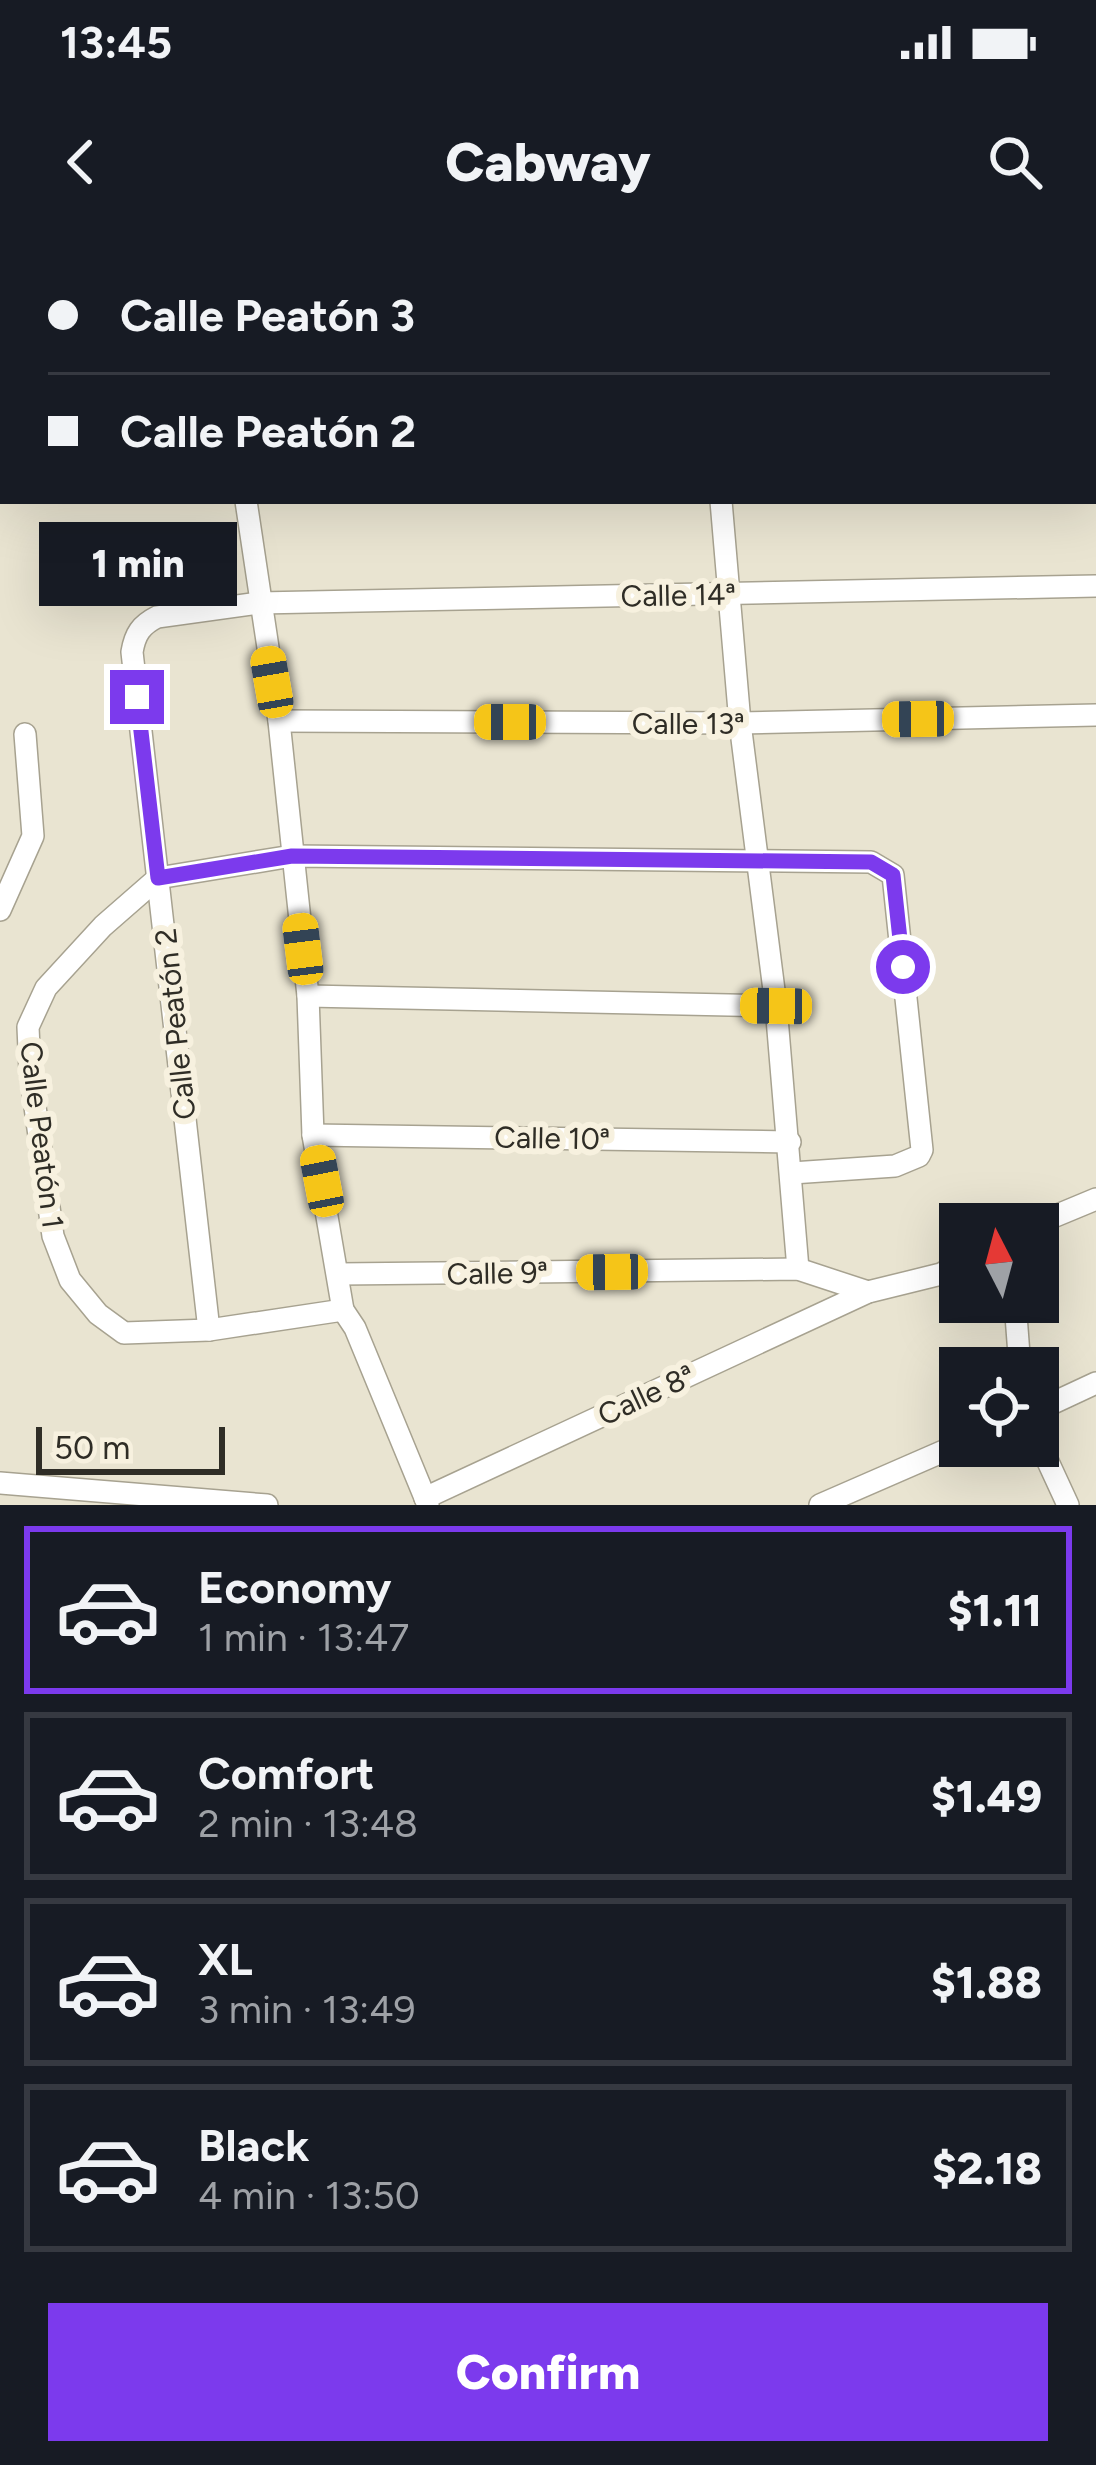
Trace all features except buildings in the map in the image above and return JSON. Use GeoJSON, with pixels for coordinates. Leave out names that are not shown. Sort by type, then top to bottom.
{"type":"FeatureCollection","features":[{"type":"Feature","properties":{"kind":"street"},"geometry":{"type":"LineString","coordinates":[[246,504],[279,722],[308,996],[313,1135],[343,1310],[355,1328],[426,1502]]}},
{"type":"Feature","properties":{"kind":"street"},"geometry":{"type":"LineString","coordinates":[[721,504],[740,723],[790,1142],[799,1269]]}},
{"type":"Feature","properties":{"kind":"street","name":"Calle 14ª"},"geometry":{"type":"LineString","coordinates":[[259,603],[1096,586]]}},
{"type":"Feature","properties":{"kind":"street","name":"Calle Peatón 2"},"geometry":{"type":"LineString","coordinates":[[209,1330],[132,652],[134,640],[157,617],[259,603]]}},
{"type":"Feature","properties":{"kind":"street","name":"Calle 13ª"},"geometry":{"type":"LineString","coordinates":[[279,722],[740,723],[1096,716]]}},
{"type":"Feature","properties":{"kind":"street"},"geometry":{"type":"LineString","coordinates":[[0,910],[33,836],[25,734]]}},
{"type":"Feature","properties":{"kind":"street"},"geometry":{"type":"LineString","coordinates":[[158,878],[292,856],[871,862],[893,875],[922,1150],[919,1156],[895,1166],[792,1173]]}},
{"type":"Feature","properties":{"kind":"street","name":"Calle Peatón 1"},"geometry":{"type":"LineString","coordinates":[[158,878],[103,926],[46,988],[28,1027],[53,1236],[70,1280],[98,1314],[124,1333],[209,1330],[343,1310]]}},
{"type":"Feature","properties":{"kind":"street"},"geometry":{"type":"LineString","coordinates":[[308,996],[776,1006]]}},
{"type":"Feature","properties":{"kind":"street","name":"Calle 10ª"},"geometry":{"type":"LineString","coordinates":[[313,1135],[790,1142]]}},
{"type":"Feature","properties":{"kind":"street"},"geometry":{"type":"LineString","coordinates":[[1059,1214],[1096,1199]]}},
{"type":"Feature","properties":{"kind":"street","name":"Calle 9ª"},"geometry":{"type":"LineString","coordinates":[[339,1274],[799,1269],[868,1292]]}},
{"type":"Feature","properties":{"kind":"street","name":"Calle 8ª"},"geometry":{"type":"LineString","coordinates":[[426,1502],[868,1292],[939,1274]]}},
{"type":"Feature","properties":{"kind":"street"},"geometry":{"type":"LineString","coordinates":[[1059,1400],[1096,1383]]}},
{"type":"Feature","properties":{"kind":"street"},"geometry":{"type":"LineString","coordinates":[[820,1505],[939,1453]]}},
{"type":"Feature","properties":{"kind":"street"},"geometry":{"type":"LineString","coordinates":[[1050,1467],[1068,1505]]}},
{"type":"Feature","properties":{"kind":"street"},"geometry":{"type":"LineString","coordinates":[[0,1483],[267,1505]]}},
{"type":"Feature","properties":{"kind":"route"},"geometry":{"type":"LineString","coordinates":[[137,697],[158,878],[292,856],[871,862],[893,875],[903,967]]}}]}
